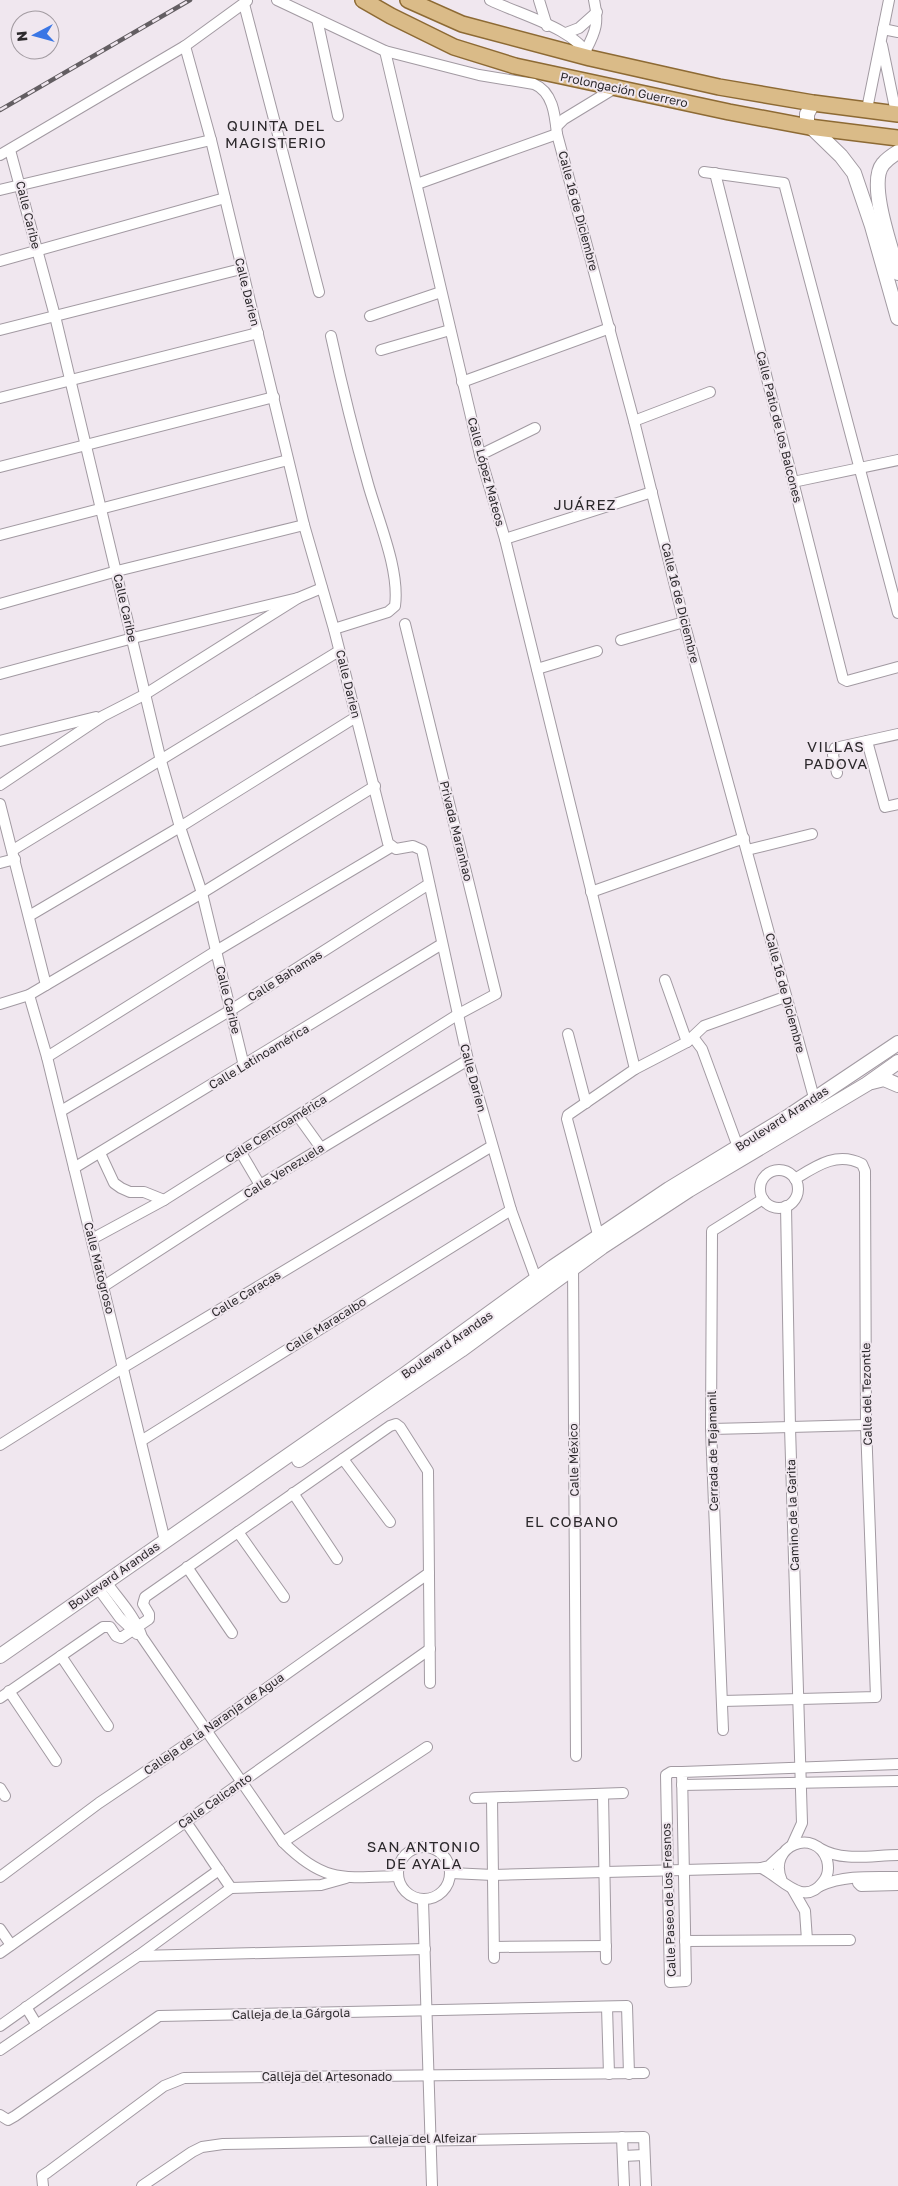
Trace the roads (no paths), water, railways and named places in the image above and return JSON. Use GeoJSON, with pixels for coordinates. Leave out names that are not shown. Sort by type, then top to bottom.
{"type":"FeatureCollection","features":[{"type":"Feature","properties":{"kind":"main road","name":"Prolongación Guerrero"},"geometry":{"type":"LineString","coordinates":[[363,0],[390,16],[454,47],[515,66],[809,127],[898,138]]}},
{"type":"Feature","properties":{"kind":"main road","name":"Prolongación Guerrero"},"geometry":{"type":"LineString","coordinates":[[408,0],[462,24],[719,86],[813,103],[897,114]]}},
{"type":"Feature","properties":{"kind":"main road"},"geometry":{"type":"LineString","coordinates":[[813,103],[807,114],[809,127],[841,156],[854,173],[872,226],[898,318]]}},
{"type":"Feature","properties":{"kind":"main road"},"geometry":{"type":"LineString","coordinates":[[898,152],[883,164],[877,180],[882,213],[898,273]]}},
{"type":"Feature","properties":{"kind":"main road"},"geometry":{"type":"LineString","coordinates":[[894,1045],[898,1066]]}},
{"type":"Feature","properties":{"kind":"main road","name":"Boulevard Arandas"},"geometry":{"type":"LineString","coordinates":[[600,1242],[688,1190],[816,1106],[894,1045]]}},
{"type":"Feature","properties":{"kind":"main road","name":"Boulevard Arandas"},"geometry":{"type":"LineString","coordinates":[[0,1662],[104,1588],[455,1347],[600,1242],[669,1189],[738,1147],[816,1106],[867,1084],[898,1062]]}},
{"type":"Feature","properties":{"kind":"main road"},"geometry":{"type":"LineString","coordinates":[[867,1084],[884,1079],[898,1085]]}},
{"type":"Feature","properties":{"kind":"main road","name":"Boulevard Arandas"},"geometry":{"type":"LineString","coordinates":[[0,1656],[104,1588],[165,1541],[455,1347]]}},
{"type":"Feature","properties":{"kind":"street"},"geometry":{"type":"LineString","coordinates":[[277,0],[385,51]]}},
{"type":"Feature","properties":{"kind":"street"},"geometry":{"type":"LineString","coordinates":[[490,0],[566,34],[588,54],[595,32],[597,12],[594,0]]}},
{"type":"Feature","properties":{"kind":"street"},"geometry":{"type":"LineString","coordinates":[[539,0],[547,26]]}},
{"type":"Feature","properties":{"kind":"street"},"geometry":{"type":"LineString","coordinates":[[866,109],[890,0]]}},
{"type":"Feature","properties":{"kind":"street"},"geometry":{"type":"LineString","coordinates":[[0,155],[185,46],[246,2],[319,292]]}},
{"type":"Feature","properties":{"kind":"street"},"geometry":{"type":"LineString","coordinates":[[566,34],[580,28],[597,12]]}},
{"type":"Feature","properties":{"kind":"street"},"geometry":{"type":"LineString","coordinates":[[317,20],[338,116]]}},
{"type":"Feature","properties":{"kind":"street"},"geometry":{"type":"LineString","coordinates":[[882,34],[898,32]]}},
{"type":"Feature","properties":{"kind":"street"},"geometry":{"type":"LineString","coordinates":[[882,34],[897,114]]}},
{"type":"Feature","properties":{"kind":"street","name":"Calle Darien"},"geometry":{"type":"LineString","coordinates":[[185,46],[211,140],[304,525],[334,628],[388,842],[396,849],[413,846],[422,850],[468,1060],[511,1210],[539,1285]]}},
{"type":"Feature","properties":{"kind":"street","name":"Calle 16 de Diciembre"},"geometry":{"type":"LineString","coordinates":[[385,51],[479,75],[534,84],[542,87],[548,94],[634,421],[684,622],[816,1106]]}},
{"type":"Feature","properties":{"kind":"street","name":"Calle López Mateos"},"geometry":{"type":"LineString","coordinates":[[385,51],[462,382],[480,455],[505,539],[635,1069]]}},
{"type":"Feature","properties":{"kind":"street"},"geometry":{"type":"LineString","coordinates":[[586,106],[589,90],[587,82]]}},
{"type":"Feature","properties":{"kind":"street"},"geometry":{"type":"LineString","coordinates":[[417,184],[557,130],[564,119],[601,95],[616,88]]}},
{"type":"Feature","properties":{"kind":"street"},"geometry":{"type":"LineString","coordinates":[[0,190],[211,140]]}},
{"type":"Feature","properties":{"kind":"street","name":"Calle Caribe"},"geometry":{"type":"LineString","coordinates":[[10,150],[54,316],[117,571],[144,695],[180,827],[202,893],[244,1066]]}},
{"type":"Feature","properties":{"kind":"street"},"geometry":{"type":"LineString","coordinates":[[704,172],[784,183],[858,468],[898,613]]}},
{"type":"Feature","properties":{"kind":"street","name":"Calle Patio de los Balcones"},"geometry":{"type":"LineString","coordinates":[[716,173],[843,679],[898,667]]}},
{"type":"Feature","properties":{"kind":"street"},"geometry":{"type":"LineString","coordinates":[[0,261],[225,198]]}},
{"type":"Feature","properties":{"kind":"street"},"geometry":{"type":"LineString","coordinates":[[0,330],[242,269]]}},
{"type":"Feature","properties":{"kind":"street"},"geometry":{"type":"LineString","coordinates":[[370,316],[441,292]]}},
{"type":"Feature","properties":{"kind":"street"},"geometry":{"type":"LineString","coordinates":[[462,382],[610,328]]}},
{"type":"Feature","properties":{"kind":"street"},"geometry":{"type":"LineString","coordinates":[[381,350],[450,330]]}},
{"type":"Feature","properties":{"kind":"street"},"geometry":{"type":"LineString","coordinates":[[0,398],[258,333]]}},
{"type":"Feature","properties":{"kind":"street"},"geometry":{"type":"LineString","coordinates":[[331,336],[347,408],[388,547],[396,596],[395,606],[388,612],[334,628]]}},
{"type":"Feature","properties":{"kind":"street"},"geometry":{"type":"LineString","coordinates":[[634,421],[710,392]]}},
{"type":"Feature","properties":{"kind":"street"},"geometry":{"type":"LineString","coordinates":[[0,467],[274,397]]}},
{"type":"Feature","properties":{"kind":"street"},"geometry":{"type":"LineString","coordinates":[[480,455],[535,428]]}},
{"type":"Feature","properties":{"kind":"street"},"geometry":{"type":"LineString","coordinates":[[0,535],[102,510],[288,460]]}},
{"type":"Feature","properties":{"kind":"street"},"geometry":{"type":"LineString","coordinates":[[793,482],[898,460]]}},
{"type":"Feature","properties":{"kind":"street"},"geometry":{"type":"LineString","coordinates":[[505,539],[652,492]]}},
{"type":"Feature","properties":{"kind":"street"},"geometry":{"type":"LineString","coordinates":[[0,604],[117,571],[304,525]]}},
{"type":"Feature","properties":{"kind":"street"},"geometry":{"type":"LineString","coordinates":[[0,674],[133,638],[298,598],[322,588]]}},
{"type":"Feature","properties":{"kind":"street"},"geometry":{"type":"LineString","coordinates":[[0,785],[103,716],[144,695],[298,598]]}},
{"type":"Feature","properties":{"kind":"street"},"geometry":{"type":"LineString","coordinates":[[621,640],[684,622]]}},
{"type":"Feature","properties":{"kind":"street","name":"Privada Maranhao"},"geometry":{"type":"LineString","coordinates":[[405,624],[496,994],[457,1015]]}},
{"type":"Feature","properties":{"kind":"street"},"geometry":{"type":"LineString","coordinates":[[0,863],[339,651]]}},
{"type":"Feature","properties":{"kind":"street"},"geometry":{"type":"LineString","coordinates":[[537,670],[597,651]]}},
{"type":"Feature","properties":{"kind":"street"},"geometry":{"type":"LineString","coordinates":[[0,741],[103,716]]}},
{"type":"Feature","properties":{"kind":"street"},"geometry":{"type":"LineString","coordinates":[[29,916],[180,827],[356,717]]}},
{"type":"Feature","properties":{"kind":"street"},"geometry":{"type":"LineString","coordinates":[[837,773],[833,755],[835,748],[898,734]]}},
{"type":"Feature","properties":{"kind":"street"},"geometry":{"type":"LineString","coordinates":[[867,741],[885,807],[898,804]]}},
{"type":"Feature","properties":{"kind":"street"},"geometry":{"type":"LineString","coordinates":[[0,1004],[30,995],[202,893],[375,786]]}},
{"type":"Feature","properties":{"kind":"street"},"geometry":{"type":"LineString","coordinates":[[0,804],[46,985]]}},
{"type":"Feature","properties":{"kind":"street"},"geometry":{"type":"LineString","coordinates":[[747,850],[812,834]]}},
{"type":"Feature","properties":{"kind":"street"},"geometry":{"type":"LineString","coordinates":[[591,892],[744,838]]}},
{"type":"Feature","properties":{"kind":"street"},"geometry":{"type":"LineString","coordinates":[[47,1057],[216,951],[392,847]]}},
{"type":"Feature","properties":{"kind":"street","name":"Calle Bahamas"},"geometry":{"type":"LineString","coordinates":[[61,1111],[230,1010],[429,884]]}},
{"type":"Feature","properties":{"kind":"street","name":"Calle Latinoamérica"},"geometry":{"type":"LineString","coordinates":[[74,1168],[442,944]]}},
{"type":"Feature","properties":{"kind":"street"},"geometry":{"type":"LineString","coordinates":[[665,980],[690,1040],[702,1049],[738,1147]]}},
{"type":"Feature","properties":{"kind":"street","name":"Calle Matogroso"},"geometry":{"type":"LineString","coordinates":[[30,995],[61,1111],[165,1541]]}},
{"type":"Feature","properties":{"kind":"street"},"geometry":{"type":"LineString","coordinates":[[600,1242],[567,1116],[635,1069],[690,1040],[704,1026],[786,997]]}},
{"type":"Feature","properties":{"kind":"street","name":"Calle Centroamérica"},"geometry":{"type":"LineString","coordinates":[[92,1239],[164,1200],[457,1015]]}},
{"type":"Feature","properties":{"kind":"street"},"geometry":{"type":"LineString","coordinates":[[568,1034],[586,1103]]}},
{"type":"Feature","properties":{"kind":"street","name":"Calle Venezuela"},"geometry":{"type":"LineString","coordinates":[[104,1286],[260,1185],[468,1060]]}},
{"type":"Feature","properties":{"kind":"street"},"geometry":{"type":"LineString","coordinates":[[298,1116],[320,1148]]}},
{"type":"Feature","properties":{"kind":"street","name":"Calle Caracas"},"geometry":{"type":"LineString","coordinates":[[0,1445],[492,1146]]}},
{"type":"Feature","properties":{"kind":"street"},"geometry":{"type":"LineString","coordinates":[[240,1151],[260,1185]]}},
{"type":"Feature","properties":{"kind":"street"},"geometry":{"type":"LineString","coordinates":[[100,1153],[114,1183],[130,1192],[144,1192],[164,1200]]}},
{"type":"Feature","properties":{"kind":"street","name":"Calle del Tezontle"},"geometry":{"type":"LineString","coordinates":[[795,1179],[825,1160],[856,1160],[862,1164],[865,1171],[866,1425],[876,1697],[798,1699]]}},
{"type":"Feature","properties":{"kind":"street"},"geometry":{"type":"LineString","coordinates":[[772,1170],[785,1170],[795,1179],[797,1195],[786,1206],[771,1206],[763,1199],[760,1185],[772,1170]]}},
{"type":"Feature","properties":{"kind":"street","name":"Cerrada de Tejamanil"},"geometry":{"type":"LineString","coordinates":[[723,1730],[712,1429],[712,1231],[763,1199]]}},
{"type":"Feature","properties":{"kind":"street","name":"Camino de la Garita"},"geometry":{"type":"LineString","coordinates":[[786,1206],[790,1427],[802,1823],[792,1845]]}},
{"type":"Feature","properties":{"kind":"street","name":"Calle Maracaibo"},"geometry":{"type":"LineString","coordinates":[[141,1441],[511,1210]]}},
{"type":"Feature","properties":{"kind":"street","name":"Calle México"},"geometry":{"type":"LineString","coordinates":[[572,1261],[576,1756]]}},
{"type":"Feature","properties":{"kind":"street"},"geometry":{"type":"LineString","coordinates":[[0,1698],[103,1627],[110,1627],[121,1638],[149,1620],[150,1617],[143,1604],[145,1597],[343,1458],[390,1426],[396,1424],[400,1427],[428,1471],[430,1683]]}},
{"type":"Feature","properties":{"kind":"street"},"geometry":{"type":"LineString","coordinates":[[712,1429],[866,1425]]}},
{"type":"Feature","properties":{"kind":"street"},"geometry":{"type":"LineString","coordinates":[[343,1458],[390,1522]]}},
{"type":"Feature","properties":{"kind":"street"},"geometry":{"type":"LineString","coordinates":[[293,1493],[337,1559]]}},
{"type":"Feature","properties":{"kind":"street"},"geometry":{"type":"LineString","coordinates":[[238,1532],[284,1596]]}},
{"type":"Feature","properties":{"kind":"street"},"geometry":{"type":"LineString","coordinates":[[187,1567],[232,1633]]}},
{"type":"Feature","properties":{"kind":"street","name":"Calleja de la Naranja de Agua"},"geometry":{"type":"LineString","coordinates":[[0,1876],[99,1804],[206,1732],[429,1573]]}},
{"type":"Feature","properties":{"kind":"street"},"geometry":{"type":"LineString","coordinates":[[104,1588],[142,1637],[240,1784],[283,1842],[311,1867],[325,1873],[348,1878]]}},
{"type":"Feature","properties":{"kind":"street","name":"Calle Calicanto"},"geometry":{"type":"LineString","coordinates":[[0,1953],[430,1649]]}},
{"type":"Feature","properties":{"kind":"street"},"geometry":{"type":"LineString","coordinates":[[61,1656],[108,1726]]}},
{"type":"Feature","properties":{"kind":"street"},"geometry":{"type":"LineString","coordinates":[[9,1691],[56,1761]]}},
{"type":"Feature","properties":{"kind":"street"},"geometry":{"type":"LineString","coordinates":[[722,1701],[798,1699]]}},
{"type":"Feature","properties":{"kind":"street"},"geometry":{"type":"LineString","coordinates":[[283,1842],[428,1747]]}},
{"type":"Feature","properties":{"kind":"street"},"geometry":{"type":"LineString","coordinates":[[682,1772],[898,1764]]}},
{"type":"Feature","properties":{"kind":"street","name":"Calle Paseo de los Fresnos"},"geometry":{"type":"LineString","coordinates":[[671,1772],[682,1772],[686,1981],[670,1982],[666,1775],[671,1772]]}},
{"type":"Feature","properties":{"kind":"street"},"geometry":{"type":"LineString","coordinates":[[682,1785],[898,1781]]}},
{"type":"Feature","properties":{"kind":"street"},"geometry":{"type":"LineString","coordinates":[[475,1798],[623,1793]]}},
{"type":"Feature","properties":{"kind":"street"},"geometry":{"type":"LineString","coordinates":[[603,1794],[606,1959]]}},
{"type":"Feature","properties":{"kind":"street"},"geometry":{"type":"LineString","coordinates":[[492,1798],[494,1958]]}},
{"type":"Feature","properties":{"kind":"street"},"geometry":{"type":"LineString","coordinates":[[186,1822],[231,1888]]}},
{"type":"Feature","properties":{"kind":"street","name":"Camino de la Garita"},"geometry":{"type":"LineString","coordinates":[[802,1823],[817,1847]]}},
{"type":"Feature","properties":{"kind":"street"},"geometry":{"type":"LineString","coordinates":[[451,1873],[493,1875],[761,1868],[769,1866],[792,1845],[808,1843],[831,1855],[845,1857],[898,1854]]}},
{"type":"Feature","properties":{"kind":"street"},"geometry":{"type":"LineString","coordinates":[[422,1847],[433,1848],[442,1854],[448,1863],[451,1873],[447,1887],[437,1897],[424,1901],[411,1897],[401,1888],[397,1876],[398,1865],[404,1856],[412,1849],[422,1847]]}},
{"type":"Feature","properties":{"kind":"street"},"geometry":{"type":"LineString","coordinates":[[805,1911],[817,1888],[825,1880],[828,1864],[817,1847]]}},
{"type":"Feature","properties":{"kind":"street"},"geometry":{"type":"LineString","coordinates":[[782,1854],[778,1868],[782,1881]]}},
{"type":"Feature","properties":{"kind":"street"},"geometry":{"type":"LineString","coordinates":[[761,1868],[793,1890],[805,1911],[806,1940]]}},
{"type":"Feature","properties":{"kind":"street"},"geometry":{"type":"LineString","coordinates":[[0,2026],[219,1870]]}},
{"type":"Feature","properties":{"kind":"street"},"geometry":{"type":"LineString","coordinates":[[0,2050],[138,1956],[231,1888],[321,1885],[348,1878],[397,1876]]}},
{"type":"Feature","properties":{"kind":"street"},"geometry":{"type":"LineString","coordinates":[[793,1890],[804,1893],[832,1881],[898,1876]]}},
{"type":"Feature","properties":{"kind":"street"},"geometry":{"type":"LineString","coordinates":[[858,1878],[858,1883],[861,1886],[898,1885]]}},
{"type":"Feature","properties":{"kind":"street"},"geometry":{"type":"LineString","coordinates":[[424,1901],[432,2186]]}},
{"type":"Feature","properties":{"kind":"street"},"geometry":{"type":"LineString","coordinates":[[0,1929],[11,1945]]}},
{"type":"Feature","properties":{"kind":"street"},"geometry":{"type":"LineString","coordinates":[[684,1941],[850,1940]]}},
{"type":"Feature","properties":{"kind":"street"},"geometry":{"type":"LineString","coordinates":[[494,1947],[606,1946]]}},
{"type":"Feature","properties":{"kind":"street"},"geometry":{"type":"LineString","coordinates":[[138,1956],[425,1948]]}},
{"type":"Feature","properties":{"kind":"street","name":"Calleja de la Gárgola"},"geometry":{"type":"LineString","coordinates":[[4,2117],[158,2016],[627,2006],[629,2074]]}},
{"type":"Feature","properties":{"kind":"street"},"geometry":{"type":"LineString","coordinates":[[607,2007],[609,2074]]}},
{"type":"Feature","properties":{"kind":"street"},"geometry":{"type":"LineString","coordinates":[[26,2008],[37,2025]]}},
{"type":"Feature","properties":{"kind":"street","name":"Calleja del Artesonado"},"geometry":{"type":"LineString","coordinates":[[43,2181],[164,2086],[184,2078],[644,2073]]}},
{"type":"Feature","properties":{"kind":"street"},"geometry":{"type":"LineString","coordinates":[[622,2137],[624,2186]]}},
{"type":"Feature","properties":{"kind":"street","name":"Calleja del Alfeizar"},"geometry":{"type":"LineString","coordinates":[[142,2186],[192,2152],[202,2147],[223,2144],[430,2139],[644,2137],[644,2155]]}},
{"type":"Feature","properties":{"kind":"street"},"geometry":{"type":"LineString","coordinates":[[623,2156],[644,2155],[646,2186]]}},
{"type":"Feature","properties":{"kind":"railway"},"geometry":{"type":"LineString","coordinates":[[0,110],[190,0]]}},
{"type":"Feature","properties":{"kind":"district","name":"QUINTA DEL MAGISTERIO"},"geometry":{"type":"Point","coordinates":[276,134]}},
{"type":"Feature","properties":{"kind":"district","name":"JUÁREZ"},"geometry":{"type":"Point","coordinates":[585,505]}},
{"type":"Feature","properties":{"kind":"district","name":"VILLAS PADOVA"},"geometry":{"type":"Point","coordinates":[836,756]}},
{"type":"Feature","properties":{"kind":"district","name":"EL COBANO"},"geometry":{"type":"Point","coordinates":[572,1522]}},
{"type":"Feature","properties":{"kind":"district","name":"SAN ANTONIO DE AYALA"},"geometry":{"type":"Point","coordinates":[424,1856]}}]}
